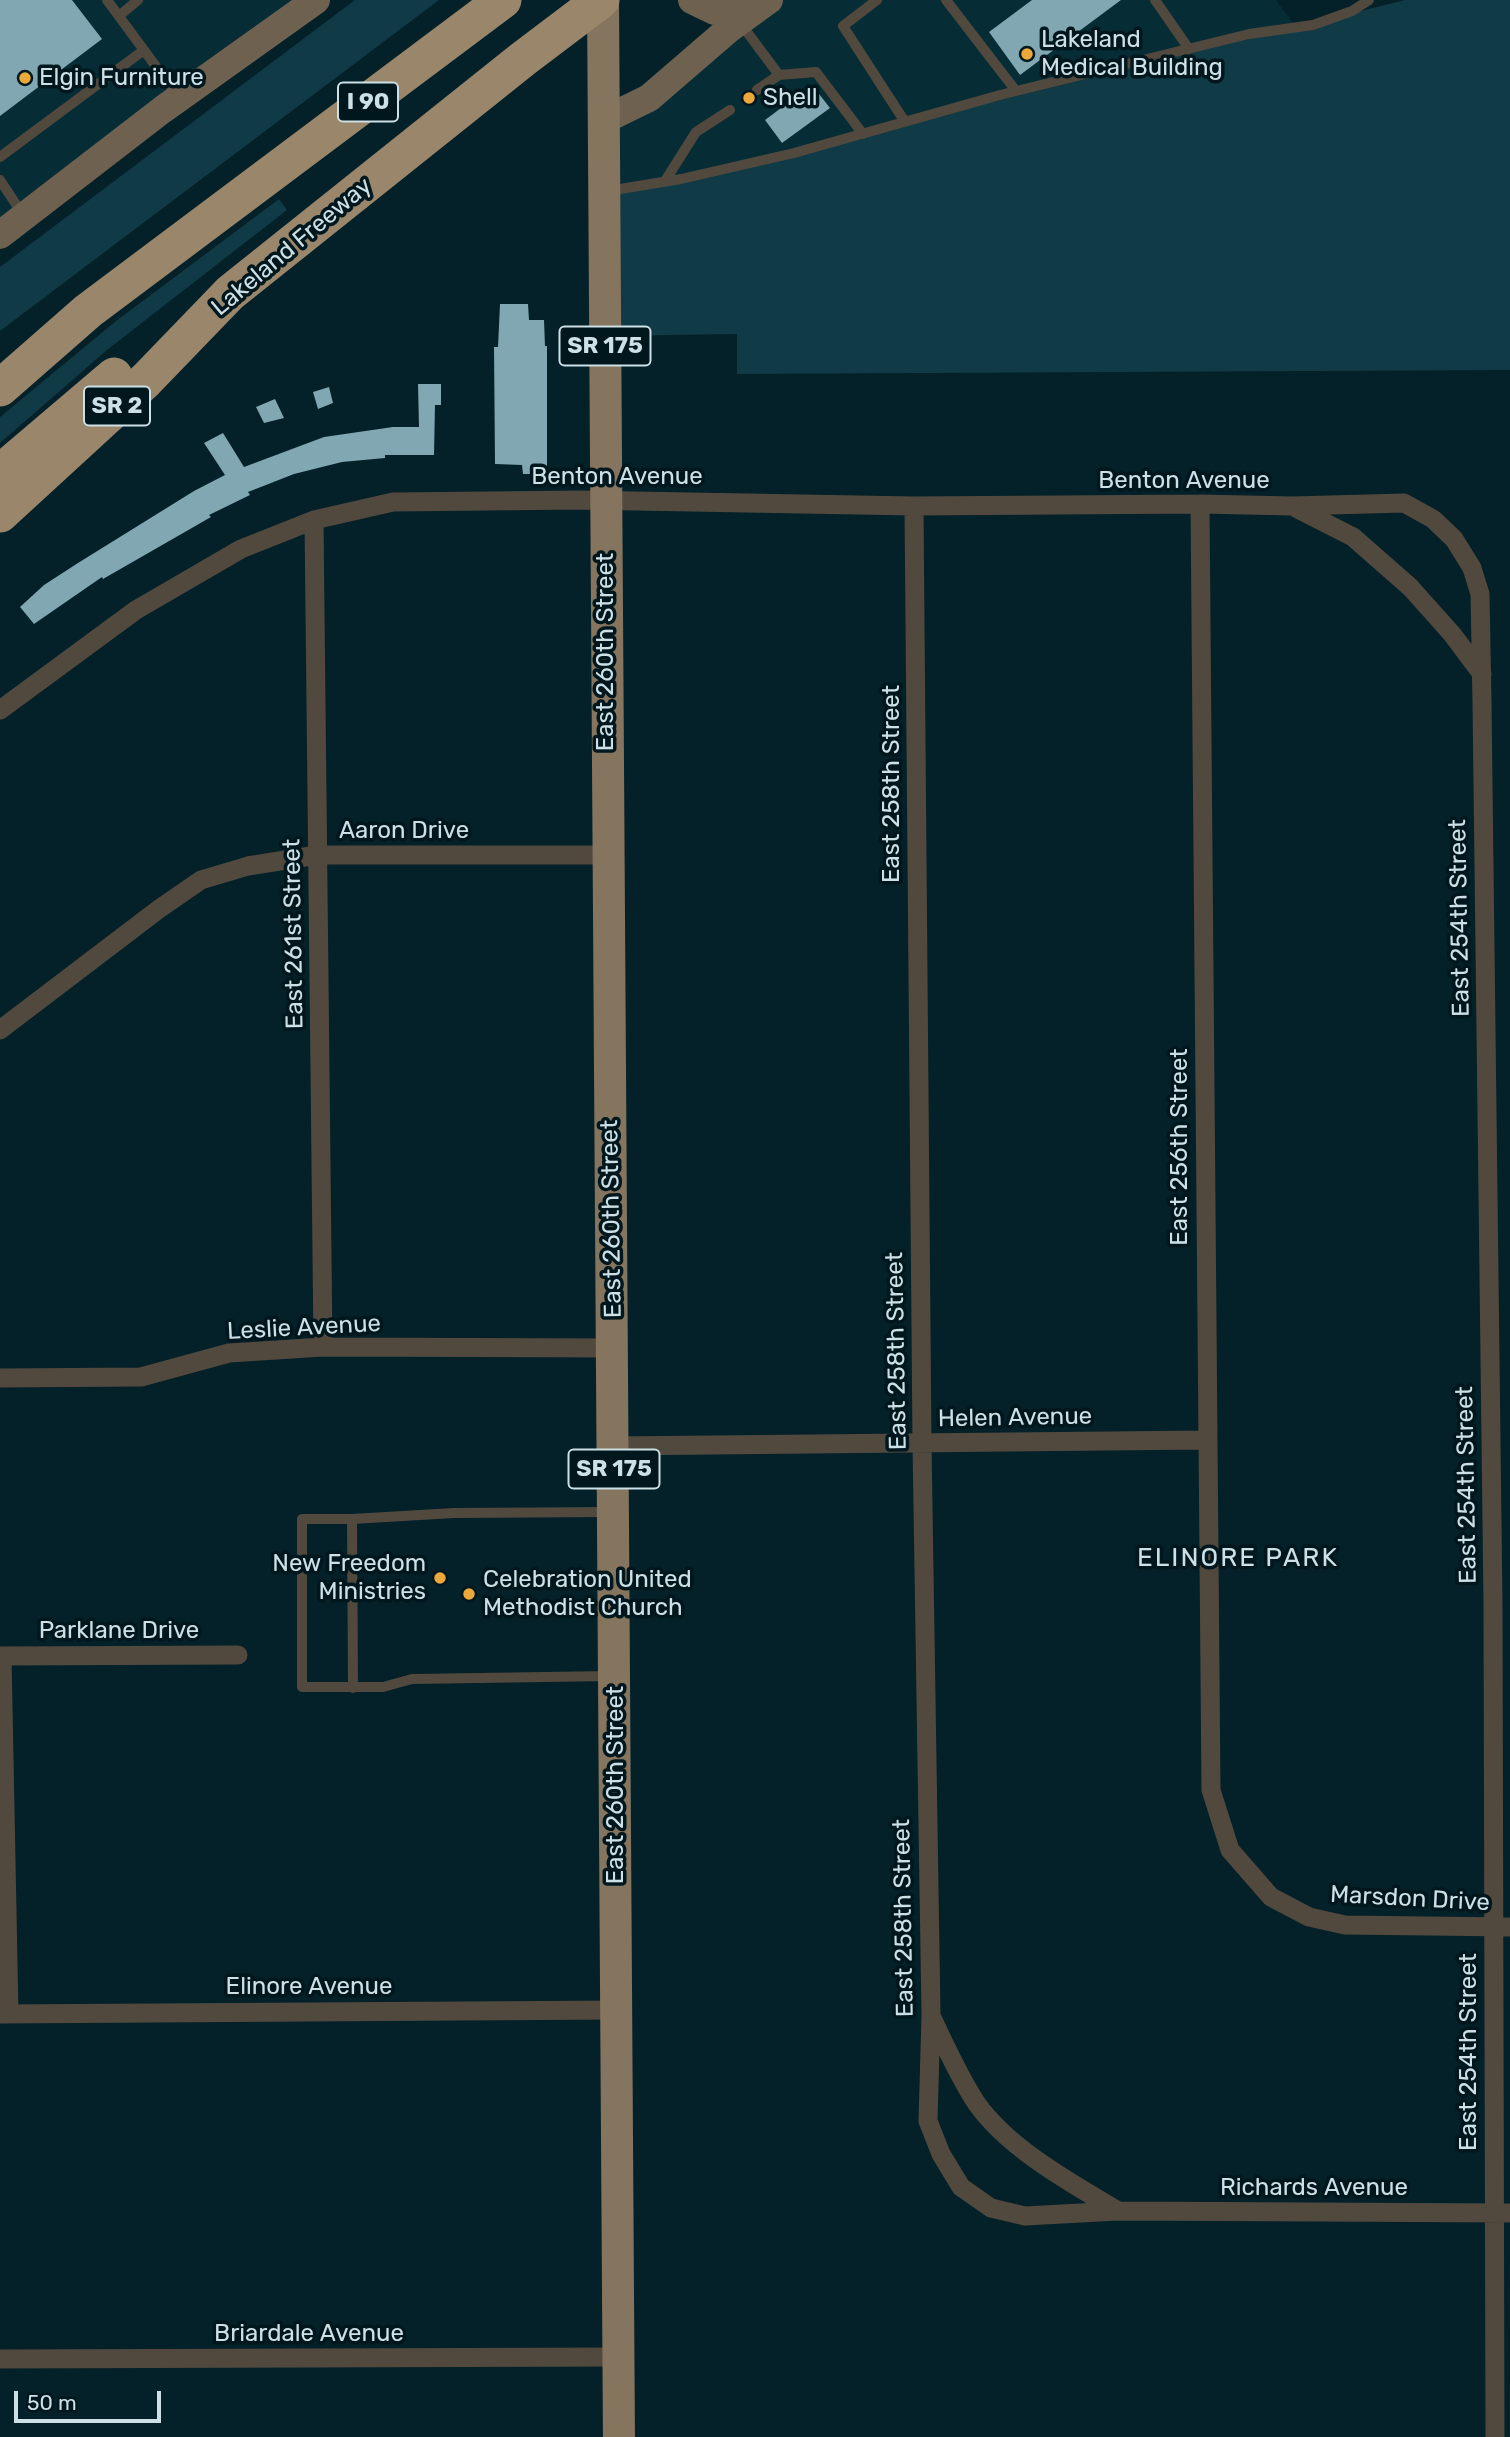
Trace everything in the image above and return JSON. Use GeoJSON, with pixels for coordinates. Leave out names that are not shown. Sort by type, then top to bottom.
{"type":"FeatureCollection","features":[{"type":"Feature","properties":{"kind":"highway","name":"I 90"},"geometry":{"type":"LineString","coordinates":[[0,368],[88,311],[503,0]]}},
{"type":"Feature","properties":{"kind":"highway","name":"Lakeland Freeway"},"geometry":{"type":"LineString","coordinates":[[0,514],[146,380],[230,293],[523,59],[602,0]]}},
{"type":"Feature","properties":{"kind":"highway","name":"I 90"},"geometry":{"type":"LineString","coordinates":[[0,473],[128,364],[230,293]]}},
{"type":"Feature","properties":{"kind":"highway"},"geometry":{"type":"LineString","coordinates":[[0,388],[88,311]]}},
{"type":"Feature","properties":{"kind":"main road","name":"East 260th Street"},"geometry":{"type":"LineString","coordinates":[[602,0],[619,2437]]}},
{"type":"Feature","properties":{"kind":"street"},"geometry":{"type":"LineString","coordinates":[[0,234],[179,98],[316,0]]}},
{"type":"Feature","properties":{"kind":"street"},"geometry":{"type":"LineString","coordinates":[[692,0],[715,11],[745,11]]}},
{"type":"Feature","properties":{"kind":"street"},"geometry":{"type":"LineString","coordinates":[[604,120],[649,97],[745,11],[769,0]]}},
{"type":"Feature","properties":{"kind":"street","name":"Benton Avenue"},"geometry":{"type":"LineString","coordinates":[[0,710],[136,610],[241,548],[314,520],[393,502],[605,500],[914,506],[1292,506],[1405,503],[1433,519],[1454,539]]}},
{"type":"Feature","properties":{"kind":"street","name":"East 256th Street"},"geometry":{"type":"LineString","coordinates":[[1200,504],[1211,1790]]}},
{"type":"Feature","properties":{"kind":"street","name":"East 258th Street"},"geometry":{"type":"LineString","coordinates":[[914,506],[922,1444],[931,2014],[928,2121],[941,2154],[961,2187]]}},
{"type":"Feature","properties":{"kind":"street","name":"Benton Avenue"},"geometry":{"type":"LineString","coordinates":[[1292,506],[1353,537],[1410,587],[1482,674]]}},
{"type":"Feature","properties":{"kind":"street","name":"East 261st Street"},"geometry":{"type":"LineString","coordinates":[[314,520],[323,1347]]}},
{"type":"Feature","properties":{"kind":"street","name":"East 254th Street"},"geometry":{"type":"LineString","coordinates":[[1454,539],[1472,568],[1480,594],[1482,674],[1501,1604],[1502,2213],[1495,2437]]}},
{"type":"Feature","properties":{"kind":"street","name":"Aaron Drive"},"geometry":{"type":"LineString","coordinates":[[0,1030],[201,880],[248,866],[317,855],[608,855]]}},
{"type":"Feature","properties":{"kind":"street","name":"Leslie Avenue"},"geometry":{"type":"LineString","coordinates":[[0,1378],[141,1377],[229,1353],[323,1347],[613,1348]]}},
{"type":"Feature","properties":{"kind":"street","name":"Helen Avenue"},"geometry":{"type":"LineString","coordinates":[[613,1446],[1206,1440]]}},
{"type":"Feature","properties":{"kind":"street","name":"Parklane Drive"},"geometry":{"type":"LineString","coordinates":[[1,1656],[238,1655]]}},
{"type":"Feature","properties":{"kind":"street"},"geometry":{"type":"LineString","coordinates":[[1,1656],[5,2014]]}},
{"type":"Feature","properties":{"kind":"street","name":"Marsdon Drive"},"geometry":{"type":"LineString","coordinates":[[1211,1790],[1230,1850],[1271,1897],[1309,1917],[1345,1925],[1502,1927]]}},
{"type":"Feature","properties":{"kind":"street","name":"Elinore Avenue"},"geometry":{"type":"LineString","coordinates":[[5,2014],[618,2010]]}},
{"type":"Feature","properties":{"kind":"street"},"geometry":{"type":"LineString","coordinates":[[931,2014],[958,2072],[978,2105],[1014,2141],[1050,2170],[1118,2211]]}},
{"type":"Feature","properties":{"kind":"street","name":"Richards Avenue"},"geometry":{"type":"LineString","coordinates":[[961,2187],[991,2208],[1025,2216],[1118,2211],[1502,2213]]}},
{"type":"Feature","properties":{"kind":"street","name":"Briardale Avenue"},"geometry":{"type":"LineString","coordinates":[[0,2359],[618,2357]]}},
{"type":"Feature","properties":{"kind":"lane"},"geometry":{"type":"LineString","coordinates":[[107,0],[179,98]]}},
{"type":"Feature","properties":{"kind":"lane"},"geometry":{"type":"LineString","coordinates":[[119,16],[138,0]]}},
{"type":"Feature","properties":{"kind":"lane"},"geometry":{"type":"LineString","coordinates":[[877,0],[843,26],[905,122]]}},
{"type":"Feature","properties":{"kind":"lane"},"geometry":{"type":"LineString","coordinates":[[946,0],[1016,91]]}},
{"type":"Feature","properties":{"kind":"lane"},"geometry":{"type":"LineString","coordinates":[[1155,0],[1189,49]]}},
{"type":"Feature","properties":{"kind":"lane"},"geometry":{"type":"LineString","coordinates":[[604,191],[665,181],[794,153],[1016,91],[1249,34],[1312,25],[1352,11],[1369,0]]}},
{"type":"Feature","properties":{"kind":"lane"},"geometry":{"type":"LineString","coordinates":[[745,11],[779,75]]}},
{"type":"Feature","properties":{"kind":"lane"},"geometry":{"type":"LineString","coordinates":[[0,157],[144,50]]}},
{"type":"Feature","properties":{"kind":"lane"},"geometry":{"type":"LineString","coordinates":[[757,90],[779,75],[816,72],[863,134]]}},
{"type":"Feature","properties":{"kind":"lane"},"geometry":{"type":"LineString","coordinates":[[665,181],[696,132],[730,110]]}},
{"type":"Feature","properties":{"kind":"lane"},"geometry":{"type":"LineString","coordinates":[[0,180],[24,216]]}},
{"type":"Feature","properties":{"kind":"lane"},"geometry":{"type":"LineString","coordinates":[[614,1512],[454,1513],[302,1519],[302,1687],[383,1687],[412,1679],[615,1676]]}},
{"type":"Feature","properties":{"kind":"lane"},"geometry":{"type":"LineString","coordinates":[[352,1519],[353,1688]]}},
{"type":"Feature","properties":{"kind":"shaded area"},"geometry":{"type":"Polygon","coordinates":[[[0,0],[316,0],[0,235],[0,0]]]}},
{"type":"Feature","properties":{"kind":"shaded area"},"geometry":{"type":"Polygon","coordinates":[[[355,0],[439,0],[0,331],[0,267],[355,0]]]}},
{"type":"Feature","properties":{"kind":"shaded area"},"geometry":{"type":"Polygon","coordinates":[[[769,0],[1276,0],[1296,27],[794,153],[604,191],[604,140],[769,0]]]}},
{"type":"Feature","properties":{"kind":"shaded area"},"geometry":{"type":"Polygon","coordinates":[[[1405,0],[1510,0],[1510,370],[737,374],[737,334],[605,336],[604,191],[681,179],[1405,0]]]}},
{"type":"Feature","properties":{"kind":"shaded area"},"geometry":{"type":"Polygon","coordinates":[[[279,199],[287,210],[107,350],[0,443],[0,417],[116,321],[279,199]]]}},
{"type":"Feature","properties":{"kind":"building","name":"Elgin Furniture"},"geometry":{"type":"Polygon","coordinates":[[[0,0],[72,0],[102,39],[0,116],[0,0]]]}},
{"type":"Feature","properties":{"kind":"building","name":"Lakeland Medical Building"},"geometry":{"type":"Polygon","coordinates":[[[1032,0],[1121,0],[1020,75],[989,32],[1032,0]]]}},
{"type":"Feature","properties":{"kind":"building"},"geometry":{"type":"Polygon","coordinates":[[[812,85],[830,108],[782,143],[765,120],[812,85]]]}},
{"type":"Feature","properties":{"kind":"building"},"geometry":{"type":"Polygon","coordinates":[[[500,304],[528,304],[529,320],[544,320],[547,346],[547,474],[523,474],[522,465],[495,464],[494,347],[498,347],[500,304]]]}},
{"type":"Feature","properties":{"kind":"building"},"geometry":{"type":"Polygon","coordinates":[[[418,384],[441,384],[441,405],[435,405],[434,455],[385,455],[385,458],[342,462],[294,474],[248,492],[250,495],[209,515],[211,517],[103,579],[102,577],[34,624],[20,607],[44,585],[78,563],[194,491],[225,475],[204,443],[223,433],[244,467],[324,437],[393,427],[419,427],[418,384]]]}},
{"type":"Feature","properties":{"kind":"building"},"geometry":{"type":"Polygon","coordinates":[[[329,387],[333,403],[318,409],[313,392],[329,387]]]}},
{"type":"Feature","properties":{"kind":"building"},"geometry":{"type":"Polygon","coordinates":[[[275,399],[284,418],[264,423],[256,407],[275,399]]]}},
{"type":"Feature","properties":{"kind":"place","name":"Lakeland Medical Building"},"geometry":{"type":"Point","coordinates":[1027,54]}},
{"type":"Feature","properties":{"kind":"place","name":"Elgin Furniture"},"geometry":{"type":"Point","coordinates":[25,78]}},
{"type":"Feature","properties":{"kind":"place","name":"Shell"},"geometry":{"type":"Point","coordinates":[749,98]}},
{"type":"Feature","properties":{"kind":"place","name":"New Freedom Ministries"},"geometry":{"type":"Point","coordinates":[440,1578]}},
{"type":"Feature","properties":{"kind":"place","name":"Celebration United Methodist Church"},"geometry":{"type":"Point","coordinates":[469,1594]}},
{"type":"Feature","properties":{"kind":"district","name":"ELINORE PARK"},"geometry":{"type":"Point","coordinates":[1238,1558]}}]}
